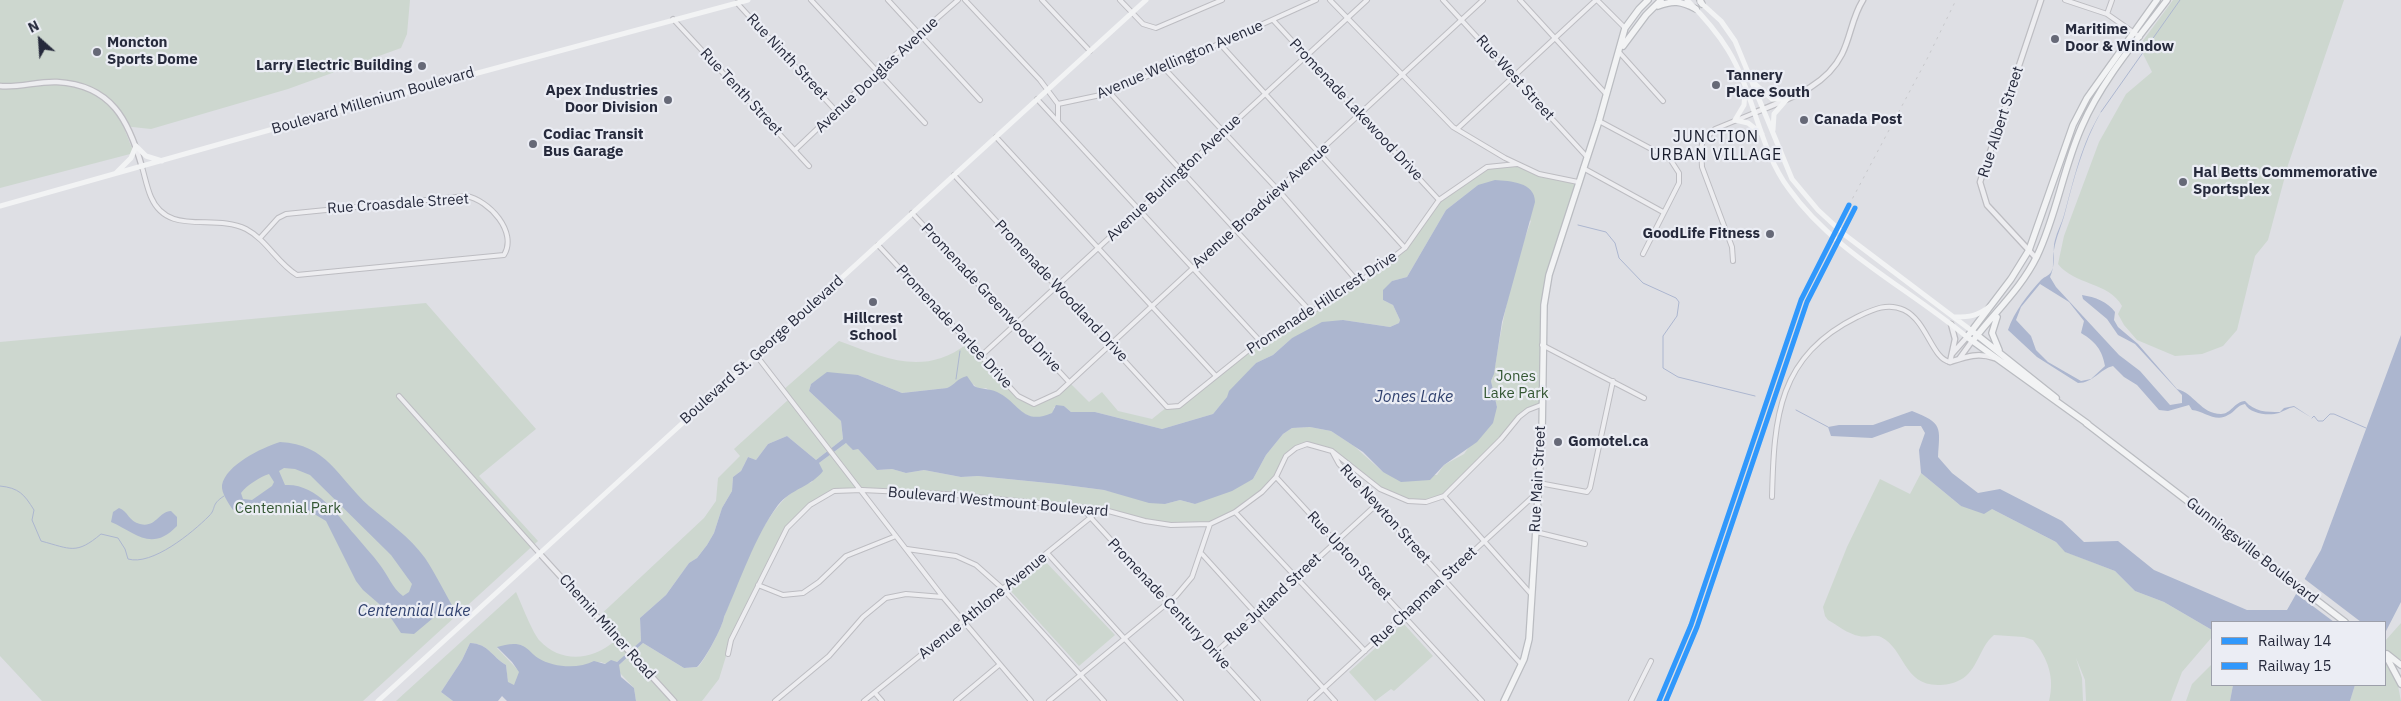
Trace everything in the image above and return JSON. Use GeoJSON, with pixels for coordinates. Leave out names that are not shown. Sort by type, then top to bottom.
{"type":"FeatureCollection","features":[{"type":"Feature","properties":{"kind":"main road","name":"Boulevard Millenium Boulevard"},"geometry":{"type":"LineString","coordinates":[[0,206],[337,111],[748,0]]}},
{"type":"Feature","properties":{"kind":"main road","name":"Boulevard St. George Boulevard"},"geometry":{"type":"LineString","coordinates":[[378,701],[1146,0]]}},
{"type":"Feature","properties":{"kind":"main road","name":"Rue Main Street"},"geometry":{"type":"LineString","coordinates":[[1619,52],[1661,0]]}},
{"type":"Feature","properties":{"kind":"main road"},"geometry":{"type":"LineString","coordinates":[[1687,0],[1729,50],[1787,188],[1812,218],[1841,243],[1950,322],[1972,341],[2088,424]]}},
{"type":"Feature","properties":{"kind":"main road"},"geometry":{"type":"LineString","coordinates":[[1965,335],[1991,305],[2029,250],[2073,125],[2088,98],[2157,0]]}},
{"type":"Feature","properties":{"kind":"main road"},"geometry":{"type":"LineString","coordinates":[[1972,341],[2001,308],[2036,258],[2046,234],[2081,127],[2094,101],[2167,0]]}},
{"type":"Feature","properties":{"kind":"main road","name":"Rue Main Street"},"geometry":{"type":"LineString","coordinates":[[1504,701],[1521,664],[1529,638],[1539,483],[1544,305],[1549,275],[1599,121],[1625,28],[1647,1]]}},
{"type":"Feature","properties":{"kind":"main road"},"geometry":{"type":"LineString","coordinates":[[1651,10],[1675,1],[1696,9]]}},
{"type":"Feature","properties":{"kind":"main road"},"geometry":{"type":"LineString","coordinates":[[1700,1],[1721,21],[1735,41],[1792,179],[1818,210],[1846,235],[1955,316],[2088,424]]}},
{"type":"Feature","properties":{"kind":"main road"},"geometry":{"type":"LineString","coordinates":[[1752,81],[1765,95],[1772,99],[1787,99]]}},
{"type":"Feature","properties":{"kind":"main road"},"geometry":{"type":"LineString","coordinates":[[1743,83],[1746,96],[1744,105],[1735,120],[1752,126],[1764,136]]}},
{"type":"Feature","properties":{"kind":"main road"},"geometry":{"type":"LineString","coordinates":[[1773,136],[1774,114],[1787,99]]}},
{"type":"Feature","properties":{"kind":"main road"},"geometry":{"type":"LineString","coordinates":[[115,175],[131,158],[136,146],[146,156],[162,161]]}},
{"type":"Feature","properties":{"kind":"main road"},"geometry":{"type":"LineString","coordinates":[[1955,316],[1969,317],[1978,315],[1991,305]]}},
{"type":"Feature","properties":{"kind":"main road"},"geometry":{"type":"LineString","coordinates":[[2000,352],[1992,333],[2001,308]]}},
{"type":"Feature","properties":{"kind":"main road","name":"Gunningsville Boulevard"},"geometry":{"type":"LineString","coordinates":[[2088,424],[2344,621]]}},
{"type":"Feature","properties":{"kind":"main road"},"geometry":{"type":"LineString","coordinates":[[2386,654],[2401,661]]}},
{"type":"Feature","properties":{"kind":"main road"},"geometry":{"type":"LineString","coordinates":[[2386,654],[2401,665]]}},
{"type":"Feature","properties":{"kind":"main road"},"geometry":{"type":"LineString","coordinates":[[2386,655],[2401,684]]}},
{"type":"Feature","properties":{"kind":"street"},"geometry":{"type":"LineString","coordinates":[[812,0],[924,123]]}},
{"type":"Feature","properties":{"kind":"street"},"geometry":{"type":"LineString","coordinates":[[888,0],[980,100]]}},
{"type":"Feature","properties":{"kind":"street","name":"Avenue Douglas Avenue"},"geometry":{"type":"LineString","coordinates":[[795,150],[958,0]]}},
{"type":"Feature","properties":{"kind":"street"},"geometry":{"type":"LineString","coordinates":[[965,0],[1058,104],[1056,115],[1059,122]]}},
{"type":"Feature","properties":{"kind":"street"},"geometry":{"type":"LineString","coordinates":[[1042,0],[1090,51]]}},
{"type":"Feature","properties":{"kind":"street"},"geometry":{"type":"LineString","coordinates":[[1120,0],[1143,24],[1156,28],[1222,0]]}},
{"type":"Feature","properties":{"kind":"street","name":"Avenue Wellington Avenue"},"geometry":{"type":"LineString","coordinates":[[1058,104],[1110,93],[1316,0]]}},
{"type":"Feature","properties":{"kind":"street"},"geometry":{"type":"LineString","coordinates":[[1330,0],[1402,76],[1457,129],[1538,174],[1578,182]]}},
{"type":"Feature","properties":{"kind":"street","name":"Avenue Burlington Avenue"},"geometry":{"type":"LineString","coordinates":[[981,356],[1368,0]]}},
{"type":"Feature","properties":{"kind":"street","name":"Rue West Street"},"geometry":{"type":"LineString","coordinates":[[1443,0],[1587,157]]}},
{"type":"Feature","properties":{"kind":"street","name":"Avenue Broadview Avenue"},"geometry":{"type":"LineString","coordinates":[[1034,404],[1058,393],[1192,268],[1236,231],[1320,154],[1483,0]]}},
{"type":"Feature","properties":{"kind":"street"},"geometry":{"type":"LineString","coordinates":[[1520,0],[1606,94]]}},
{"type":"Feature","properties":{"kind":"street"},"geometry":{"type":"LineString","coordinates":[[1457,129],[1597,0],[1625,28]]}},
{"type":"Feature","properties":{"kind":"street"},"geometry":{"type":"LineString","coordinates":[[1733,261],[1732,247],[1700,156],[1703,141],[1715,129],[1814,86],[1833,68],[1842,54],[1854,17],[1863,0]]}},
{"type":"Feature","properties":{"kind":"street","name":"Rue Albert Street"},"geometry":{"type":"LineString","coordinates":[[2036,258],[1987,205],[1980,182],[2041,0]]}},
{"type":"Feature","properties":{"kind":"street"},"geometry":{"type":"LineString","coordinates":[[2065,0],[2107,14],[2140,37]]}},
{"type":"Feature","properties":{"kind":"street"},"geometry":{"type":"LineString","coordinates":[[2107,14],[2112,0]]}},
{"type":"Feature","properties":{"kind":"street","name":"Rue Ninth Street"},"geometry":{"type":"LineString","coordinates":[[737,3],[836,111]]}},
{"type":"Feature","properties":{"kind":"street","name":"Rue Tenth Street"},"geometry":{"type":"LineString","coordinates":[[673,19],[809,166]]}},
{"type":"Feature","properties":{"kind":"street","name":"Promenade Lakewood Drive"},"geometry":{"type":"LineString","coordinates":[[1273,20],[1439,200]]}},
{"type":"Feature","properties":{"kind":"street"},"geometry":{"type":"LineString","coordinates":[[1221,44],[1405,248]]}},
{"type":"Feature","properties":{"kind":"street"},"geometry":{"type":"LineString","coordinates":[[1619,52],[1663,101]]}},
{"type":"Feature","properties":{"kind":"street"},"geometry":{"type":"LineString","coordinates":[[1164,69],[1278,191],[1358,282]]}},
{"type":"Feature","properties":{"kind":"street"},"geometry":{"type":"LineString","coordinates":[[0,86],[23,86],[56,82],[78,85],[102,97],[116,108],[126,121],[154,204],[169,218],[188,223],[211,221],[229,223],[248,230],[260,238]]}},
{"type":"Feature","properties":{"kind":"street"},"geometry":{"type":"LineString","coordinates":[[1110,93],[1311,312]]}},
{"type":"Feature","properties":{"kind":"street"},"geometry":{"type":"LineString","coordinates":[[1037,99],[1260,341]]}},
{"type":"Feature","properties":{"kind":"street"},"geometry":{"type":"LineString","coordinates":[[1599,121],[1670,159],[1679,173],[1680,183],[1663,212],[1643,254]]}},
{"type":"Feature","properties":{"kind":"street"},"geometry":{"type":"LineString","coordinates":[[996,137],[1216,376]]}},
{"type":"Feature","properties":{"kind":"street","name":"Promenade Hillcrest Drive"},"geometry":{"type":"LineString","coordinates":[[1167,407],[1179,406],[1260,341],[1275,335],[1358,282],[1405,248],[1439,200],[1487,167],[1517,164]]}},
{"type":"Feature","properties":{"kind":"street"},"geometry":{"type":"LineString","coordinates":[[1583,168],[1663,212]]}},
{"type":"Feature","properties":{"kind":"street","name":"Promenade Woodland Drive"},"geometry":{"type":"LineString","coordinates":[[954,175],[1167,407]]}},
{"type":"Feature","properties":{"kind":"street","name":"Rue Croasdale Street"},"geometry":{"type":"LineString","coordinates":[[466,196],[484,204],[504,226],[507,250],[504,255],[302,276],[289,270],[260,238],[278,218],[286,214],[466,196]]}},
{"type":"Feature","properties":{"kind":"street","name":"Promenade Greenwood Drive"},"geometry":{"type":"LineString","coordinates":[[912,214],[1069,382]]}},
{"type":"Feature","properties":{"kind":"street","name":"Promenade Parlee Drive"},"geometry":{"type":"LineString","coordinates":[[878,244],[1018,396],[1034,404]]}},
{"type":"Feature","properties":{"kind":"street"},"geometry":{"type":"LineString","coordinates":[[1772,497],[1774,438],[1781,408],[1800,361],[1826,335],[1877,308],[1898,308],[1917,319],[1940,358],[1950,362],[1979,355],[1995,358]]}},
{"type":"Feature","properties":{"kind":"street"},"geometry":{"type":"LineString","coordinates":[[1950,322],[1955,339],[1950,362]]}},
{"type":"Feature","properties":{"kind":"street"},"geometry":{"type":"LineString","coordinates":[[1951,355],[1965,335]]}},
{"type":"Feature","properties":{"kind":"street"},"geometry":{"type":"LineString","coordinates":[[1958,360],[1972,341]]}},
{"type":"Feature","properties":{"kind":"street"},"geometry":{"type":"LineString","coordinates":[[1542,345],[1644,398]]}},
{"type":"Feature","properties":{"kind":"street"},"geometry":{"type":"LineString","coordinates":[[756,355],[943,597],[1031,701]]}},
{"type":"Feature","properties":{"kind":"street"},"geometry":{"type":"LineString","coordinates":[[1539,483],[1587,492],[1590,488],[1613,381]]}},
{"type":"Feature","properties":{"kind":"street"},"geometry":{"type":"LineString","coordinates":[[399,396],[540,554]]}},
{"type":"Feature","properties":{"kind":"street"},"geometry":{"type":"LineString","coordinates":[[1532,595],[1444,496],[1480,461],[1519,417],[1541,404]]}},
{"type":"Feature","properties":{"kind":"street","name":"Boulevard Westmount Boulevard"},"geometry":{"type":"LineString","coordinates":[[728,654],[731,640],[787,528],[810,505],[834,491],[862,490],[945,494],[1101,509],[1145,521],[1171,525],[1210,524],[1235,512],[1262,492],[1276,478],[1286,456],[1296,448],[1307,444],[1332,452],[1367,480],[1398,498],[1408,501],[1426,502],[1444,496]]}},
{"type":"Feature","properties":{"kind":"street","name":"Rue Newton Street"},"geometry":{"type":"LineString","coordinates":[[1332,452],[1339,464],[1521,664]]}},
{"type":"Feature","properties":{"kind":"street","name":"Rue Upton Street"},"geometry":{"type":"LineString","coordinates":[[1276,478],[1336,540],[1482,701]]}},
{"type":"Feature","properties":{"kind":"street","name":"Rue Chapman Street"},"geometry":{"type":"LineString","coordinates":[[1310,701],[1538,492]]}},
{"type":"Feature","properties":{"kind":"street","name":"Rue Jutland Street"},"geometry":{"type":"LineString","coordinates":[[1215,653],[1376,505]]}},
{"type":"Feature","properties":{"kind":"street","name":"Promenade Century Drive"},"geometry":{"type":"LineString","coordinates":[[1081,507],[1258,701]]}},
{"type":"Feature","properties":{"kind":"street","name":"Avenue Athlone Avenue"},"geometry":{"type":"LineString","coordinates":[[864,701],[1048,554],[1101,509]]}},
{"type":"Feature","properties":{"kind":"street"},"geometry":{"type":"LineString","coordinates":[[1235,512],[1365,651]]}},
{"type":"Feature","properties":{"kind":"street"},"geometry":{"type":"LineString","coordinates":[[1049,701],[1176,596],[1192,577],[1202,554],[1210,524]]}},
{"type":"Feature","properties":{"kind":"street"},"geometry":{"type":"LineString","coordinates":[[1536,532],[1585,544]]}},
{"type":"Feature","properties":{"kind":"street"},"geometry":{"type":"LineString","coordinates":[[758,585],[783,595],[803,593],[819,582],[846,556],[896,536]]}},
{"type":"Feature","properties":{"kind":"street"},"geometry":{"type":"LineString","coordinates":[[907,549],[956,556],[976,565],[1003,589],[1104,701]]}},
{"type":"Feature","properties":{"kind":"street","name":"Chemin Milner Road"},"geometry":{"type":"LineString","coordinates":[[540,554],[674,701]]}},
{"type":"Feature","properties":{"kind":"street"},"geometry":{"type":"LineString","coordinates":[[1048,554],[1123,639],[1182,701]]}},
{"type":"Feature","properties":{"kind":"street"},"geometry":{"type":"LineString","coordinates":[[1202,554],[1334,701]]}},
{"type":"Feature","properties":{"kind":"street"},"geometry":{"type":"LineString","coordinates":[[775,701],[829,656],[863,617],[886,598],[906,594],[943,597]]}},
{"type":"Feature","properties":{"kind":"street"},"geometry":{"type":"LineString","coordinates":[[1631,701],[1651,661]]}},
{"type":"Feature","properties":{"kind":"street"},"geometry":{"type":"LineString","coordinates":[[956,701],[999,664]]}},
{"type":"Feature","properties":{"kind":"street"},"geometry":{"type":"LineString","coordinates":[[875,692],[882,701]]}},
{"type":"Feature","properties":{"kind":"green space"},"geometry":{"type":"Polygon","coordinates":[[[0,0],[410,0],[407,34],[401,48],[288,89],[151,129],[123,126],[134,153],[0,188],[0,0]]]}},
{"type":"Feature","properties":{"kind":"green space","name":"Hal Betts Commemorative Sportsplex"},"geometry":{"type":"Polygon","coordinates":[[[2173,0],[2344,0],[2288,165],[2268,240],[2255,256],[2237,330],[2223,346],[2202,354],[2175,356],[2137,340],[2124,325],[2118,314],[2122,306],[2116,298],[2109,292],[2073,276],[2058,264],[2064,236],[2099,142],[2126,94],[2152,72],[2139,46],[2173,0]]]}},
{"type":"Feature","properties":{"kind":"green space","name":"Jones Lake Park"},"geometry":{"type":"Polygon","coordinates":[[[1517,164],[1539,174],[1578,182],[1559,240],[1544,305],[1541,405],[1528,410],[1444,496],[1426,502],[1408,501],[1380,489],[1332,451],[1307,444],[1296,448],[1286,456],[1271,485],[1235,512],[1210,524],[1171,525],[1145,521],[1101,509],[945,494],[834,491],[810,505],[787,528],[731,640],[719,679],[702,701],[636,701],[634,688],[619,672],[619,665],[643,643],[684,668],[698,667],[717,635],[747,560],[768,519],[781,503],[796,490],[812,482],[819,463],[846,443],[858,449],[877,470],[892,469],[906,473],[924,470],[961,477],[978,476],[1058,484],[1104,490],[1165,504],[1180,500],[1195,504],[1253,479],[1266,455],[1283,434],[1292,428],[1310,427],[1331,431],[1354,446],[1383,472],[1437,475],[1444,465],[1464,454],[1497,407],[1491,381],[1513,277],[1531,221],[1478,185],[1446,210],[1407,277],[1392,281],[1383,300],[1393,305],[1400,320],[1399,323],[1390,327],[1343,320],[1292,338],[1273,355],[1256,363],[1213,414],[1162,429],[1095,412],[1071,412],[1064,406],[1054,407],[1053,413],[1039,419],[1026,415],[986,388],[979,389],[970,382],[947,388],[902,393],[858,375],[817,380],[811,384],[809,391],[841,421],[843,439],[816,460],[787,436],[768,444],[756,460],[748,457],[741,471],[733,477],[732,491],[722,508],[714,533],[707,545],[697,558],[689,563],[666,595],[640,618],[641,641],[623,658],[607,664],[601,662],[587,665],[510,701],[506,665],[486,648],[470,643],[462,660],[441,692],[453,701],[396,701],[516,592],[537,637],[548,648],[557,653],[576,657],[586,656],[606,648],[615,641],[596,619],[704,518],[716,501],[718,478],[740,456],[734,449],[788,400],[782,391],[839,341],[888,358],[919,362],[935,360],[951,354],[967,344],[1018,396],[1033,404],[1047,399],[1069,382],[1089,402],[1102,392],[1118,411],[1152,419],[1167,407],[1179,406],[1260,341],[1275,335],[1374,272],[1405,248],[1439,200],[1487,167],[1517,164]],[[513,644],[497,648],[517,669],[523,646],[513,644]]]}},
{"type":"Feature","properties":{"kind":"green space","name":"Centennial Park"},"geometry":{"type":"Polygon","coordinates":[[[426,303],[536,429],[479,476],[538,541],[363,701],[42,701],[0,656],[0,342],[426,303]]]}},
{"type":"Feature","properties":{"kind":"green space"},"geometry":{"type":"Polygon","coordinates":[[[1921,473],[1961,506],[1992,509],[2056,542],[2066,552],[2115,571],[2135,591],[2164,602],[2211,629],[2211,638],[2182,672],[2171,701],[2086,701],[2085,680],[2076,658],[2082,678],[2083,701],[2049,701],[2051,676],[2046,661],[2033,640],[2024,637],[1994,635],[1966,676],[1949,684],[1926,683],[1911,673],[1895,650],[1881,637],[1855,635],[1847,631],[1828,620],[1823,607],[1847,547],[1880,479],[1910,494],[1921,473]]]}},
{"type":"Feature","properties":{"kind":"green space"},"geometry":{"type":"Polygon","coordinates":[[[1044,560],[1115,635],[1079,666],[1009,589],[1044,560]]]}},
{"type":"Feature","properties":{"kind":"green space"},"geometry":{"type":"Polygon","coordinates":[[[1403,623],[1433,656],[1394,691],[1391,689],[1375,701],[1349,672],[1403,623]]]}},
{"type":"Feature","properties":{"kind":"green space"},"geometry":{"type":"Polygon","coordinates":[[[2401,623],[2401,659],[2392,672],[2398,686],[2401,701],[2350,701],[2355,686],[2386,686],[2386,640],[2401,623]]]}},
{"type":"Feature","properties":{"kind":"green space"},"geometry":{"type":"Polygon","coordinates":[[[2211,665],[2211,686],[2233,686],[2230,701],[2186,701],[2192,684],[2211,665]]]}},
{"type":"Feature","properties":{"kind":"water"},"geometry":{"type":"Polygon","coordinates":[[[2101,112],[2089,136],[2080,161],[2054,251],[2054,244],[2079,162],[2088,137],[2101,112]]]}},
{"type":"Feature","properties":{"kind":"water","name":"Jones Lake"},"geometry":{"type":"Polygon","coordinates":[[[1495,180],[1521,184],[1531,190],[1535,202],[1502,322],[1494,374],[1491,381],[1497,407],[1493,423],[1477,442],[1444,465],[1430,480],[1401,482],[1383,472],[1363,452],[1331,431],[1310,427],[1292,428],[1283,434],[1266,455],[1253,479],[1232,491],[1195,504],[1180,500],[1165,504],[1149,503],[1104,490],[1058,484],[978,476],[961,477],[924,470],[906,473],[892,469],[877,470],[858,449],[853,450],[846,443],[819,463],[823,471],[783,500],[770,517],[748,559],[717,635],[697,667],[684,668],[643,643],[619,665],[621,677],[634,688],[636,701],[507,701],[502,696],[498,701],[453,701],[441,692],[462,660],[470,643],[486,648],[506,665],[508,682],[514,685],[519,672],[497,647],[517,644],[523,646],[544,661],[566,666],[588,664],[594,661],[605,664],[611,660],[617,662],[641,641],[640,618],[666,595],[689,563],[697,558],[707,545],[714,533],[722,508],[732,491],[733,477],[741,471],[748,457],[756,460],[768,444],[787,436],[816,460],[843,439],[841,421],[809,391],[811,384],[827,372],[858,375],[902,393],[947,388],[967,376],[974,386],[997,392],[1022,412],[1034,417],[1052,413],[1056,405],[1064,406],[1071,412],[1095,412],[1162,429],[1213,414],[1227,397],[1229,391],[1256,363],[1273,355],[1292,338],[1322,322],[1343,320],[1390,327],[1399,323],[1400,320],[1393,305],[1383,300],[1383,290],[1392,281],[1407,277],[1446,210],[1478,185],[1495,180]]]}},
{"type":"Feature","properties":{"kind":"water"},"geometry":{"type":"Polygon","coordinates":[[[2053,268],[2050,277],[2056,287],[2119,355],[2140,371],[2170,405],[2182,403],[2182,395],[2135,344],[2118,335],[2107,319],[2083,299],[2082,295],[2101,300],[2109,305],[2115,312],[2114,320],[2118,327],[2138,344],[2177,389],[2183,391],[2208,411],[2221,414],[2230,410],[2238,403],[2245,401],[2257,409],[2265,411],[2280,412],[2284,408],[2294,406],[2312,418],[2294,407],[2279,413],[2265,414],[2251,410],[2245,404],[2228,415],[2219,418],[2192,410],[2189,405],[2168,411],[2159,410],[2137,385],[2124,377],[2113,366],[2092,378],[2105,366],[2098,347],[2081,333],[2084,321],[2069,302],[2040,284],[2021,307],[2016,320],[2031,336],[2036,350],[2048,362],[2081,381],[2091,379],[2078,383],[2037,357],[2008,330],[2026,297],[2041,280],[2049,275],[2053,268]]]}},
{"type":"Feature","properties":{"kind":"water"},"geometry":{"type":"Polygon","coordinates":[[[2401,335],[2401,602],[2386,631],[2386,621],[2211,621],[2211,629],[2164,602],[2135,591],[2115,571],[2065,552],[2056,542],[1992,509],[1984,514],[1961,506],[1921,473],[1919,450],[1925,433],[1921,426],[1905,426],[1872,438],[1831,436],[1828,427],[1839,425],[1873,425],[1912,411],[1922,415],[1934,423],[1939,432],[1938,457],[1952,473],[1978,493],[2000,489],[2062,521],[2084,542],[2118,541],[2154,570],[2247,610],[2287,610],[2321,550],[2401,335]]]}},
{"type":"Feature","properties":{"kind":"water","name":"Centennial Lake"},"geometry":{"type":"Polygon","coordinates":[[[280,442],[296,444],[321,456],[330,464],[369,506],[413,543],[425,558],[453,607],[439,613],[414,634],[401,633],[385,609],[363,590],[356,581],[326,521],[296,503],[285,503],[245,512],[233,510],[223,491],[222,485],[225,478],[245,458],[280,442]],[[284,468],[279,471],[285,485],[306,489],[325,501],[374,557],[399,593],[403,596],[409,592],[412,584],[391,555],[310,475],[295,469],[284,468]],[[269,474],[244,490],[241,493],[243,499],[252,500],[272,486],[274,482],[269,474]]]}},
{"type":"Feature","properties":{"kind":"water"},"geometry":{"type":"Polygon","coordinates":[[[119,508],[125,511],[136,523],[145,525],[171,511],[177,517],[177,526],[168,534],[159,538],[143,538],[111,522],[113,512],[119,508]]]}},
{"type":"Feature","properties":{"kind":"water"},"geometry":{"type":"Polygon","coordinates":[[[2233,686],[2355,686],[2350,701],[2230,701],[2233,686]]]}},
{"type":"Feature","properties":{"kind":"pier"},"geometry":{"type":"Polygon","coordinates":[[[2302,577],[2360,621],[2333,621],[2294,592],[2302,577]]]}},
{"type":"Feature","properties":{"kind":"waterway"},"geometry":{"type":"LineString","coordinates":[[2101,112],[2180,0]]}},
{"type":"Feature","properties":{"kind":"waterway"},"geometry":{"type":"LineString","coordinates":[[1578,225],[1606,232],[1615,243],[1619,258],[1643,283],[1676,298],[1679,302],[1677,316],[1663,336],[1663,368],[1678,377],[1755,396]]}},
{"type":"Feature","properties":{"kind":"waterway"},"geometry":{"type":"LineString","coordinates":[[956,379],[960,351]]}},
{"type":"Feature","properties":{"kind":"waterway"},"geometry":{"type":"LineString","coordinates":[[1796,410],[1828,427]]}},
{"type":"Feature","properties":{"kind":"waterway"},"geometry":{"type":"LineString","coordinates":[[2312,418],[2314,416],[2318,421],[2323,421],[2330,414],[2334,414],[2366,428]]}},
{"type":"Feature","properties":{"kind":"waterway"},"geometry":{"type":"LineString","coordinates":[[0,486],[16,490],[27,500],[34,510],[32,520],[41,541],[67,548],[79,548],[101,534],[118,538],[125,549],[128,559],[138,560],[160,553],[193,531],[209,516],[215,504],[224,496]]}},
{"type":"Feature","properties":{"kind":"railway"},"geometry":{"type":"LineString","coordinates":[[1849,205],[1927,59],[1956,0]]}},
{"type":"Feature","properties":{"kind":"rail line","name":"14"},"geometry":{"type":"LineString","coordinates":[[1659,701],[1691,625],[1801,300],[1849,205]]}},
{"type":"Feature","properties":{"kind":"rail line","name":"15"},"geometry":{"type":"LineString","coordinates":[[1666,701],[1697,627],[1807,302],[1855,208]]}},
{"type":"Feature","properties":{"kind":"place","name":"Maritime Door & Window"},"geometry":{"type":"Point","coordinates":[2055,39]}},
{"type":"Feature","properties":{"kind":"place","name":"Moncton Sports Dome"},"geometry":{"type":"Point","coordinates":[97,52]}},
{"type":"Feature","properties":{"kind":"place","name":"Larry Electric Building"},"geometry":{"type":"Point","coordinates":[422,66]}},
{"type":"Feature","properties":{"kind":"place","name":"Tannery Place South"},"geometry":{"type":"Point","coordinates":[1716,85]}},
{"type":"Feature","properties":{"kind":"place","name":"Apex Industries Door Division"},"geometry":{"type":"Point","coordinates":[668,100]}},
{"type":"Feature","properties":{"kind":"place","name":"Canada Post"},"geometry":{"type":"Point","coordinates":[1804,120]}},
{"type":"Feature","properties":{"kind":"place","name":"Codiac Transit Bus Garage"},"geometry":{"type":"Point","coordinates":[533,144]}},
{"type":"Feature","properties":{"kind":"place","name":"Hal Betts Commemorative Sportsplex"},"geometry":{"type":"Point","coordinates":[2183,182]}},
{"type":"Feature","properties":{"kind":"place","name":"GoodLife Fitness"},"geometry":{"type":"Point","coordinates":[1770,234]}},
{"type":"Feature","properties":{"kind":"place","name":"Hillcrest School"},"geometry":{"type":"Point","coordinates":[873,302]}},
{"type":"Feature","properties":{"kind":"place","name":"Gomotel.ca"},"geometry":{"type":"Point","coordinates":[1558,442]}},
{"type":"Feature","properties":{"kind":"district","name":"JUNCTION URBAN VILLAGE"},"geometry":{"type":"Point","coordinates":[1716,146]}}]}
